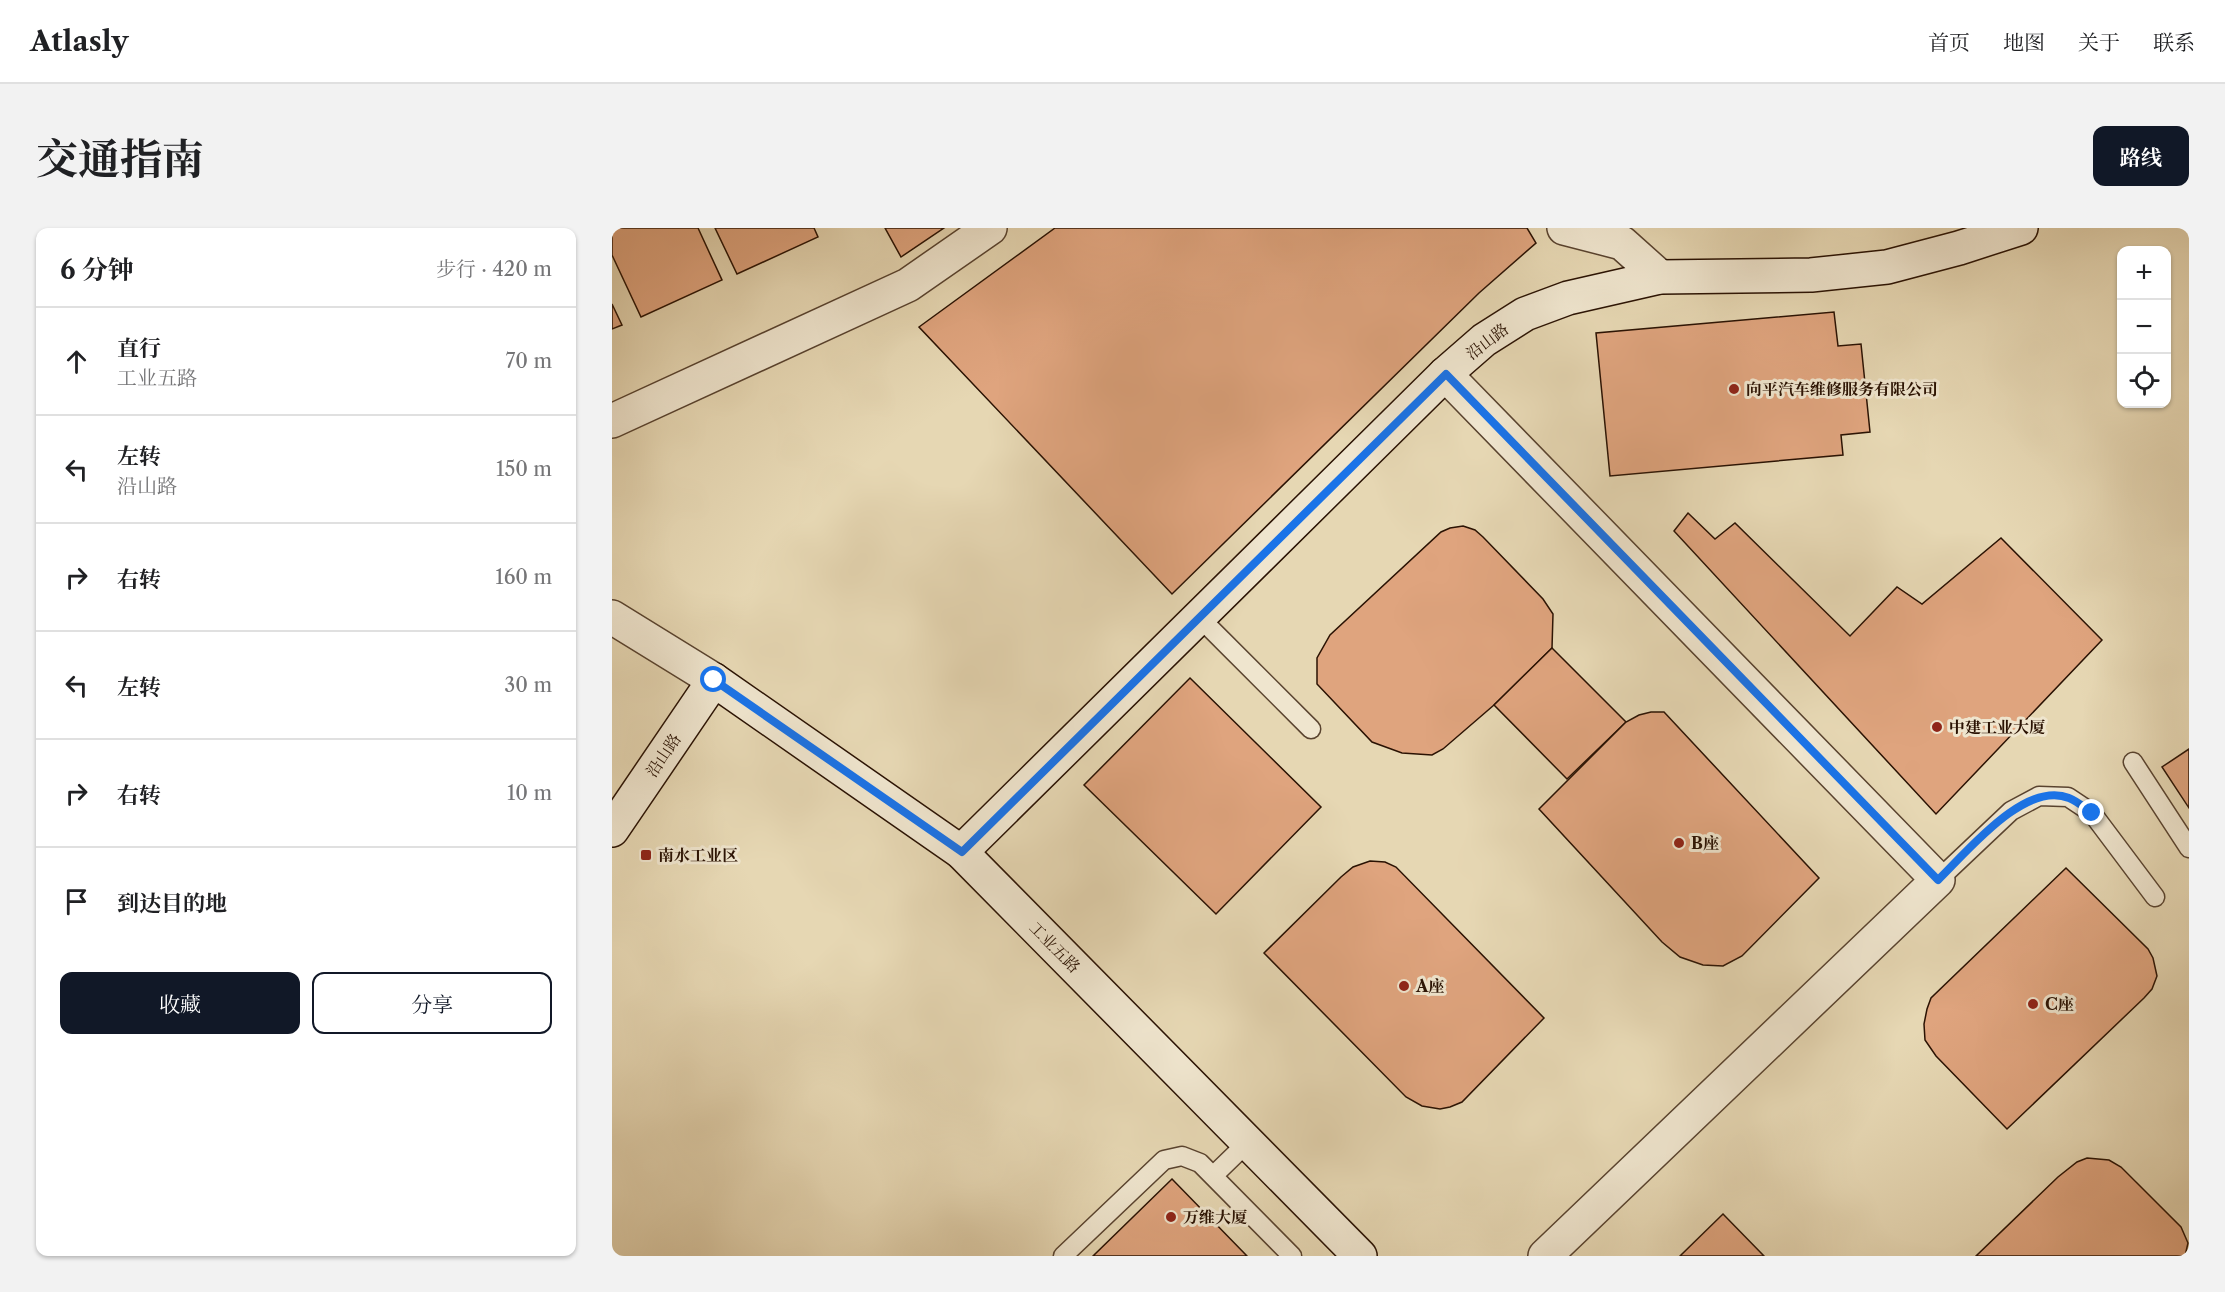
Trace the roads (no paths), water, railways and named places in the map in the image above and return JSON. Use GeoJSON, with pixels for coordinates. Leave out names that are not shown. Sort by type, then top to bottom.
{"type":"FeatureCollection","features":[{"type":"Feature","properties":{"kind":"street"},"geometry":{"type":"LineString","coordinates":[[612,421],[908,285],[990,228]]}},
{"type":"Feature","properties":{"kind":"street"},"geometry":{"type":"LineString","coordinates":[[1564,228],[1622,243],[1660,277]]}},
{"type":"Feature","properties":{"kind":"street","name":"沿山路"},"geometry":{"type":"LineString","coordinates":[[962,852],[1446,374],[1484,340],[1525,314],[1568,298],[1660,277],[1811,275],[1887,267],[1959,248],[2021,228]]}},
{"type":"Feature","properties":{"kind":"street"},"geometry":{"type":"LineString","coordinates":[[1446,374],[1938,880],[1545,1256]]}},
{"type":"Feature","properties":{"kind":"street","name":"工业五路"},"geometry":{"type":"LineString","coordinates":[[612,617],[714,680],[962,852],[1360,1256]]}},
{"type":"Feature","properties":{"kind":"street","name":"沿山路"},"geometry":{"type":"LineString","coordinates":[[612,830],[714,680]]}},
{"type":"Feature","properties":{"kind":"lane"},"geometry":{"type":"LineString","coordinates":[[1199,617],[1311,729]]}},
{"type":"Feature","properties":{"kind":"lane"},"geometry":{"type":"LineString","coordinates":[[2133,762],[2189,848]]}},
{"type":"Feature","properties":{"kind":"lane"},"geometry":{"type":"LineString","coordinates":[[1938,880],[2010,811],[2039,796],[2068,797],[2092,813],[2155,897]]}},
{"type":"Feature","properties":{"kind":"lane"},"geometry":{"type":"LineString","coordinates":[[1214,1175],[1248,1142]]}},
{"type":"Feature","properties":{"kind":"lane"},"geometry":{"type":"LineString","coordinates":[[1063,1256],[1164,1160],[1182,1156],[1200,1162],[1292,1256]]}},
{"type":"Feature","properties":{"kind":"place","name":"向平汽车维修服务有限公司"},"geometry":{"type":"Point","coordinates":[1734,389]}},
{"type":"Feature","properties":{"kind":"place","name":"中建工业大厦"},"geometry":{"type":"Point","coordinates":[1937,727]}},
{"type":"Feature","properties":{"kind":"place","name":"B座"},"geometry":{"type":"Point","coordinates":[1679,843]}},
{"type":"Feature","properties":{"kind":"place","name":"南水工业区"},"geometry":{"type":"Point","coordinates":[646,855]}},
{"type":"Feature","properties":{"kind":"place","name":"A座"},"geometry":{"type":"Point","coordinates":[1404,986]}},
{"type":"Feature","properties":{"kind":"place","name":"C座"},"geometry":{"type":"Point","coordinates":[2033,1004]}},
{"type":"Feature","properties":{"kind":"place","name":"万维大厦"},"geometry":{"type":"Point","coordinates":[1171,1217]}}]}
